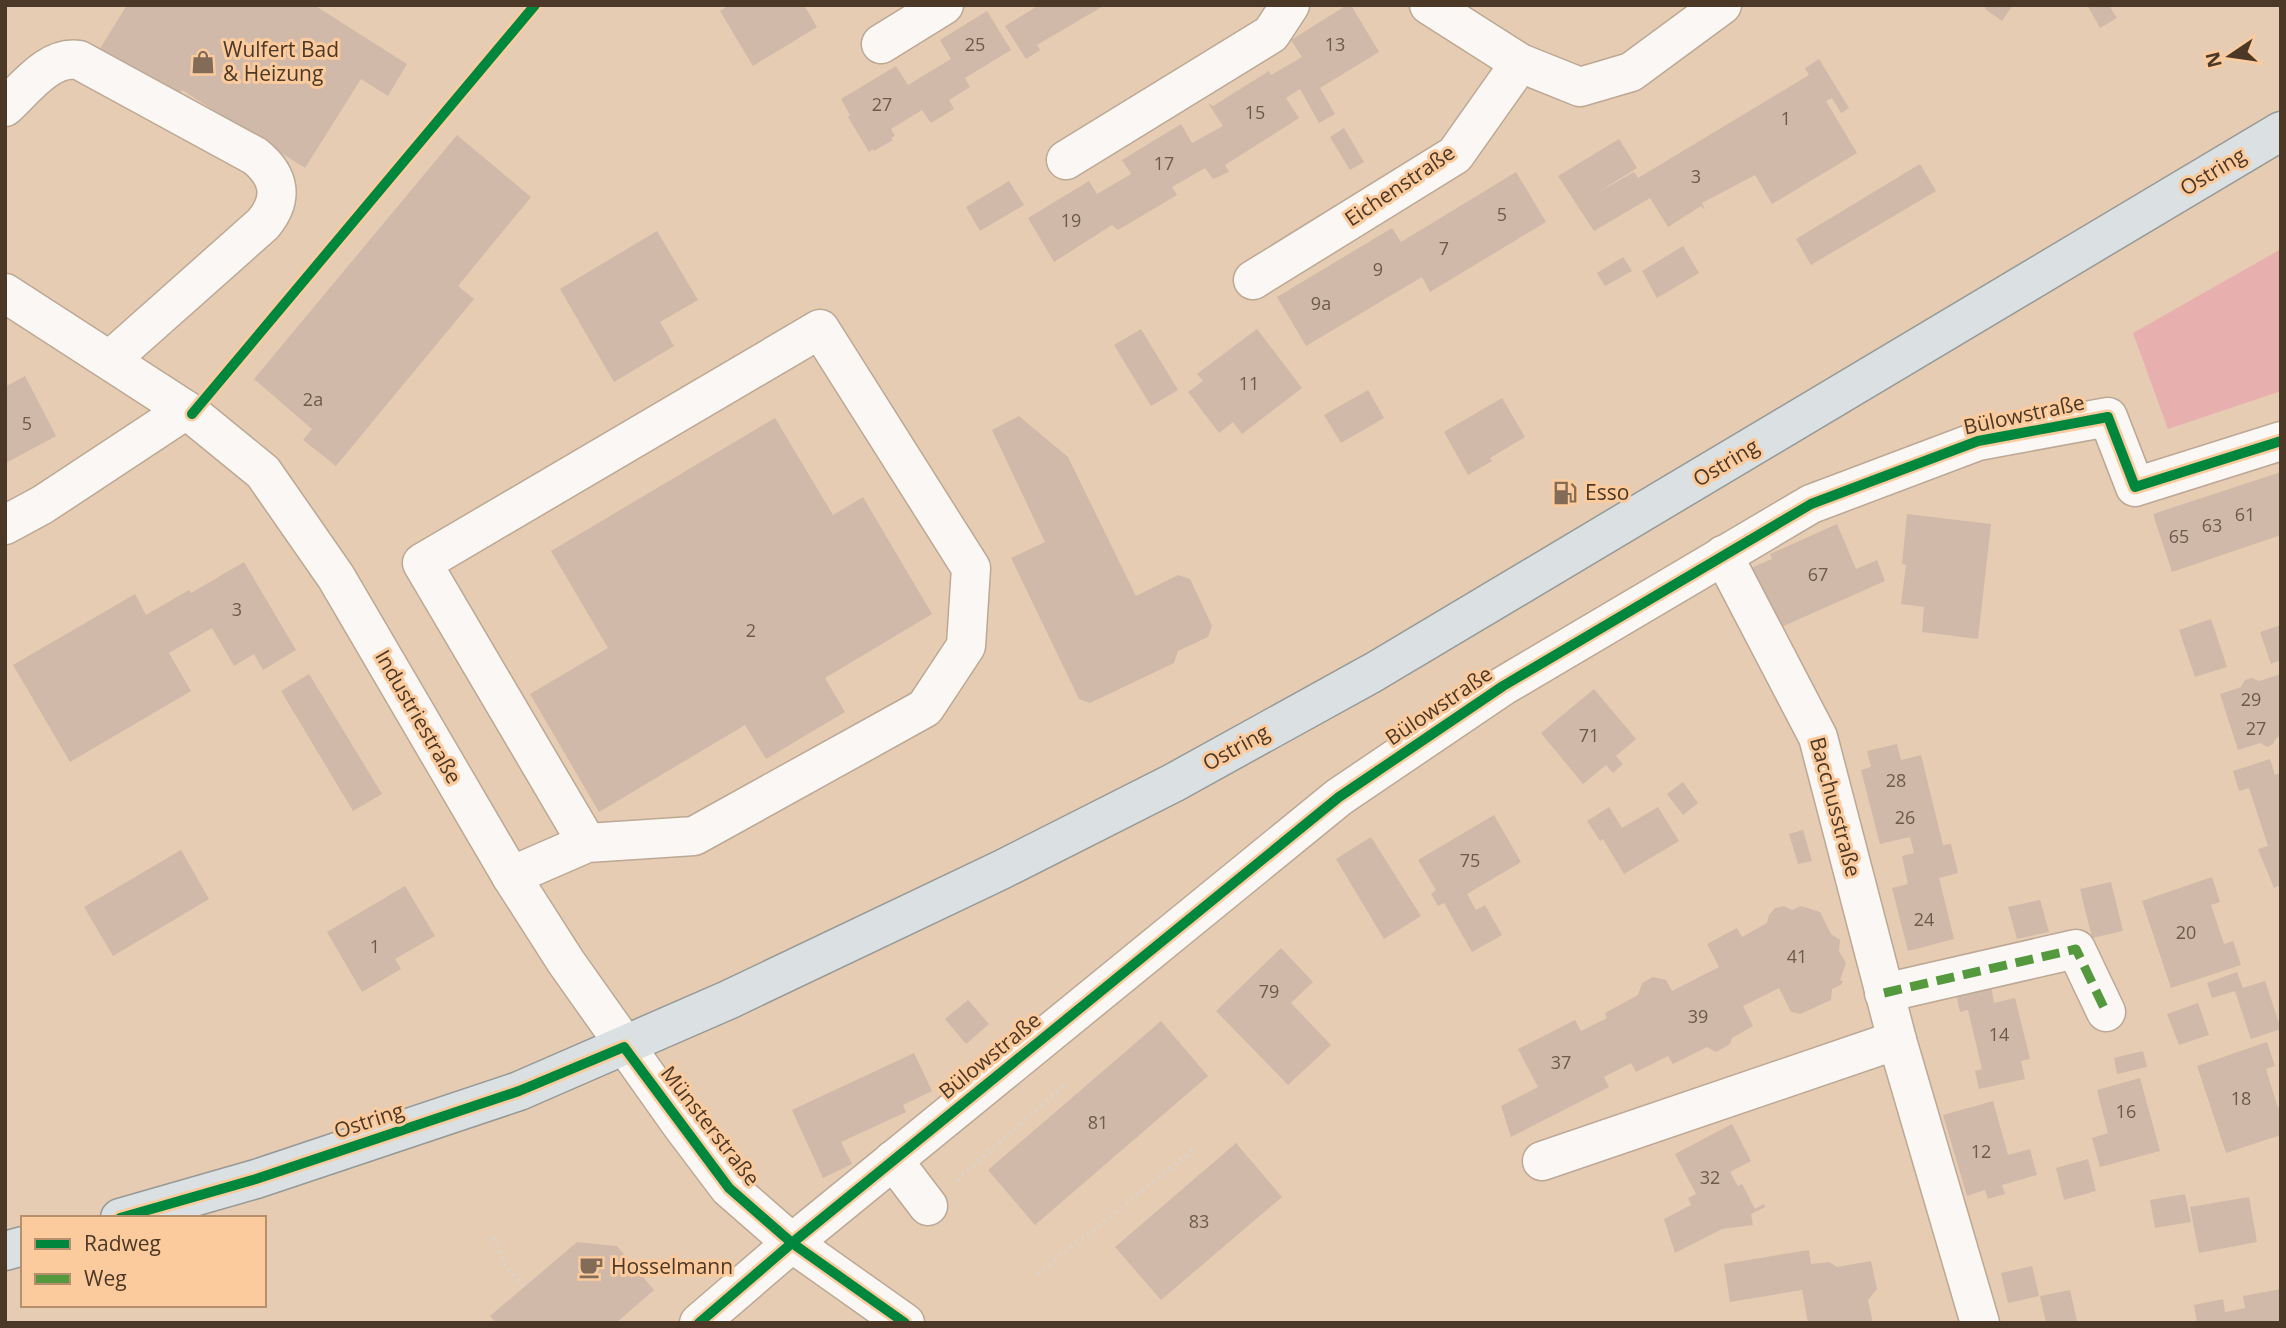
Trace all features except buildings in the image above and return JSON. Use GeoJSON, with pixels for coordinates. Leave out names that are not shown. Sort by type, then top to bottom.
{"type":"FeatureCollection","features":[{"type":"Feature","properties":{"kind":"main road","name":"Ostring"},"geometry":{"type":"LineString","coordinates":[[127,1216],[256,1179],[519,1091],[624,1047],[1002,870],[1173,783],[1374,672],[2281,131]]}},
{"type":"Feature","properties":{"kind":"street"},"geometry":{"type":"LineString","coordinates":[[881,44],[944,5]]}},
{"type":"Feature","properties":{"kind":"street"},"geometry":{"type":"LineString","coordinates":[[1066,160],[1271,34],[1290,5]]}},
{"type":"Feature","properties":{"kind":"street"},"geometry":{"type":"LineString","coordinates":[[1429,5],[1520,63],[1580,87],[1631,72],[1722,5]]}},
{"type":"Feature","properties":{"kind":"street"},"geometry":{"type":"LineString","coordinates":[[5,107],[51,66],[62,60],[79,60],[255,156],[268,166],[274,175],[276,201],[271,215],[110,360]]}},
{"type":"Feature","properties":{"kind":"street","name":"Eichenstraße"},"geometry":{"type":"LineString","coordinates":[[1253,280],[1455,155],[1520,63]]}},
{"type":"Feature","properties":{"kind":"street","name":"Industriestraße"},"geometry":{"type":"LineString","coordinates":[[5,293],[186,410],[263,472],[336,577],[511,876],[624,1047]]}},
{"type":"Feature","properties":{"kind":"street"},"geometry":{"type":"LineString","coordinates":[[511,876],[587,844],[694,836],[925,708],[966,646],[971,568],[820,329],[422,563],[587,844]]}},
{"type":"Feature","properties":{"kind":"street"},"geometry":{"type":"LineString","coordinates":[[5,525],[42,505],[186,410]]}},
{"type":"Feature","properties":{"kind":"street","name":"Bülowstraße"},"geometry":{"type":"LineString","coordinates":[[696,1313],[792,1243],[1339,797],[1503,686],[1811,504],[1978,441],[2108,417],[2135,487],[2281,441]]}},
{"type":"Feature","properties":{"kind":"street","name":"Bacchusstraße"},"geometry":{"type":"LineString","coordinates":[[1723,555],[1818,737],[1884,993],[1980,1323]]}},
{"type":"Feature","properties":{"kind":"street"},"geometry":{"type":"LineString","coordinates":[[1884,993],[2076,948],[2106,1012]]}},
{"type":"Feature","properties":{"kind":"street"},"geometry":{"type":"LineString","coordinates":[[1542,1161],[1897,1040]]}},
{"type":"Feature","properties":{"kind":"street","name":"Münsterstraße"},"geometry":{"type":"LineString","coordinates":[[624,1047],[729,1188],[792,1243],[905,1323]]}},
{"type":"Feature","properties":{"kind":"street"},"geometry":{"type":"LineString","coordinates":[[893,1160],[928,1206]]}},
{"type":"Feature","properties":{"kind":"path"},"geometry":{"type":"LineString","coordinates":[[928,1206],[1064,1085]]}},
{"type":"Feature","properties":{"kind":"path"},"geometry":{"type":"LineString","coordinates":[[1038,1274],[1193,1150]]}},
{"type":"Feature","properties":{"kind":"path"},"geometry":{"type":"LineString","coordinates":[[493,1238],[507,1268],[524,1287]]}},
{"type":"Feature","properties":{"kind":"shaded area"},"geometry":{"type":"Polygon","coordinates":[[[2281,249],[2281,391],[2168,429],[2133,333],[2281,249]]]}},
{"type":"Feature","properties":{"kind":"marked path"},"geometry":{"type":"LineString","coordinates":[[1884,993],[2076,949],[2106,1012]]}},
{"type":"Feature","properties":{"kind":"cycle path"},"geometry":{"type":"LineString","coordinates":[[192,414],[535,5]]}},
{"type":"Feature","properties":{"kind":"cycle path"},"geometry":{"type":"LineString","coordinates":[[699,1323],[792,1243],[1339,797],[1503,686],[1811,504],[1978,441],[2108,417],[2135,487],[2281,441]]}},
{"type":"Feature","properties":{"kind":"cycle path"},"geometry":{"type":"LineString","coordinates":[[127,1216],[256,1179],[519,1091],[624,1047],[729,1188],[792,1243],[905,1323]]}},
{"type":"Feature","properties":{"kind":"place","name":"Wulfert Bad & Heizung"},"geometry":{"type":"Point","coordinates":[203,62]}},
{"type":"Feature","properties":{"kind":"place","name":"Esso"},"geometry":{"type":"Point","coordinates":[1565,493]}},
{"type":"Feature","properties":{"kind":"place","name":"Hosselmann"},"geometry":{"type":"Point","coordinates":[591,1267]}}]}
